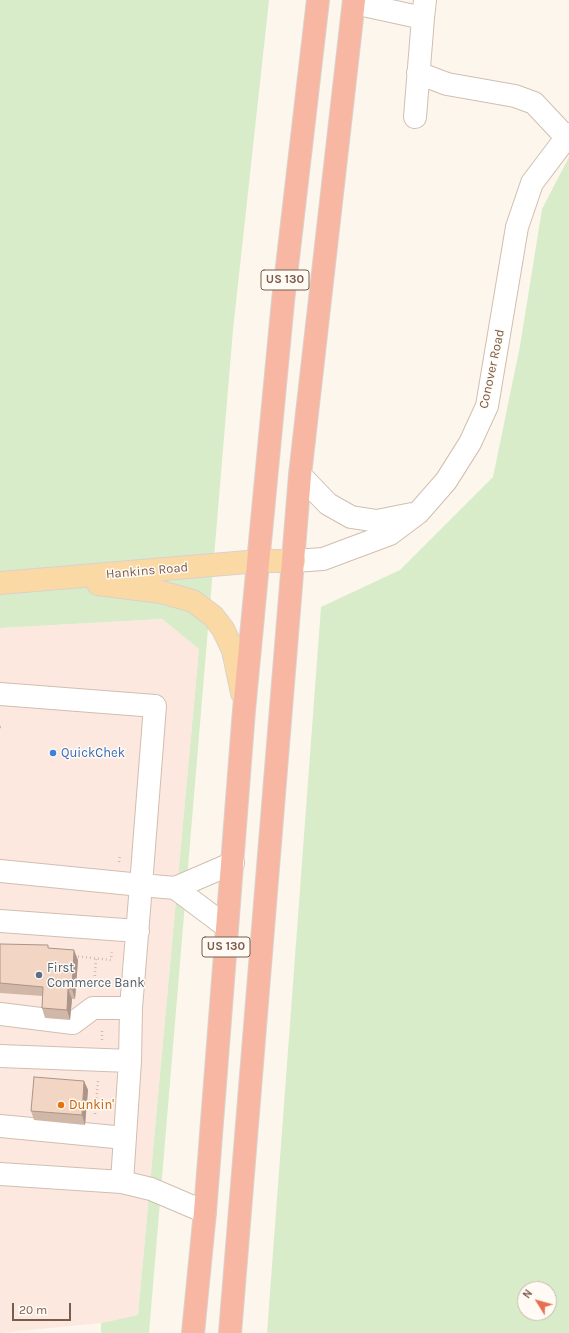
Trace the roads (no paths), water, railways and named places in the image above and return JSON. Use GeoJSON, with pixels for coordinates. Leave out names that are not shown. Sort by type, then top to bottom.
{"type":"FeatureCollection","features":[{"type":"Feature","properties":{"kind":"highway","name":"US 130"},"geometry":{"type":"LineString","coordinates":[[193,1333],[205,1212],[244,710],[283,301],[318,0]]}},
{"type":"Feature","properties":{"kind":"highway","name":"US 130"},"geometry":{"type":"LineString","coordinates":[[230,1333],[300,475],[354,2]]}},
{"type":"Feature","properties":{"kind":"main road","name":"Hankins Road"},"geometry":{"type":"LineString","coordinates":[[0,583],[259,561],[294,560]]}},
{"type":"Feature","properties":{"kind":"main road"},"geometry":{"type":"LineString","coordinates":[[53,578],[161,592],[193,601],[212,616],[223,629],[233,650],[241,678],[244,710]]}},
{"type":"Feature","properties":{"kind":"street"},"geometry":{"type":"LineString","coordinates":[[354,2],[424,9],[414,117]]}},
{"type":"Feature","properties":{"kind":"street"},"geometry":{"type":"LineString","coordinates":[[418,73],[447,84],[515,96],[534,103],[567,135]]}},
{"type":"Feature","properties":{"kind":"street","name":"Conover Road"},"geometry":{"type":"LineString","coordinates":[[294,560],[323,559],[354,549],[390,534],[418,513],[446,481],[470,443],[487,406],[517,227],[532,183],[567,135]]}},
{"type":"Feature","properties":{"kind":"street"},"geometry":{"type":"LineString","coordinates":[[300,475],[328,504],[351,517],[377,521],[418,513]]}},
{"type":"Feature","properties":{"kind":"street"},"geometry":{"type":"LineString","coordinates":[[0,694],[155,706],[131,1008],[130,1061],[122,1182]]}},
{"type":"Feature","properties":{"kind":"street"},"geometry":{"type":"LineString","coordinates":[[0,871],[175,888],[233,863]]}},
{"type":"Feature","properties":{"kind":"street"},"geometry":{"type":"LineString","coordinates":[[175,888],[227,927]]}},
{"type":"Feature","properties":{"kind":"street"},"geometry":{"type":"LineString","coordinates":[[0,921],[138,931]]}},
{"type":"Feature","properties":{"kind":"street"},"geometry":{"type":"LineString","coordinates":[[0,1014],[72,1022],[93,1008],[131,1008]]}},
{"type":"Feature","properties":{"kind":"street"},"geometry":{"type":"LineString","coordinates":[[0,1056],[130,1061]]}},
{"type":"Feature","properties":{"kind":"street"},"geometry":{"type":"LineString","coordinates":[[0,1126],[125,1138]]}},
{"type":"Feature","properties":{"kind":"street"},"geometry":{"type":"LineString","coordinates":[[0,1174],[122,1182],[151,1189],[205,1212]]}},
{"type":"Feature","properties":{"kind":"place","name":"QuickChek"},"geometry":{"type":"Point","coordinates":[53,753]}},
{"type":"Feature","properties":{"kind":"place","name":"First Commerce Bank"},"geometry":{"type":"Point","coordinates":[39,975]}},
{"type":"Feature","properties":{"kind":"place","name":"Dunkin'"},"geometry":{"type":"Point","coordinates":[61,1105]}}]}
